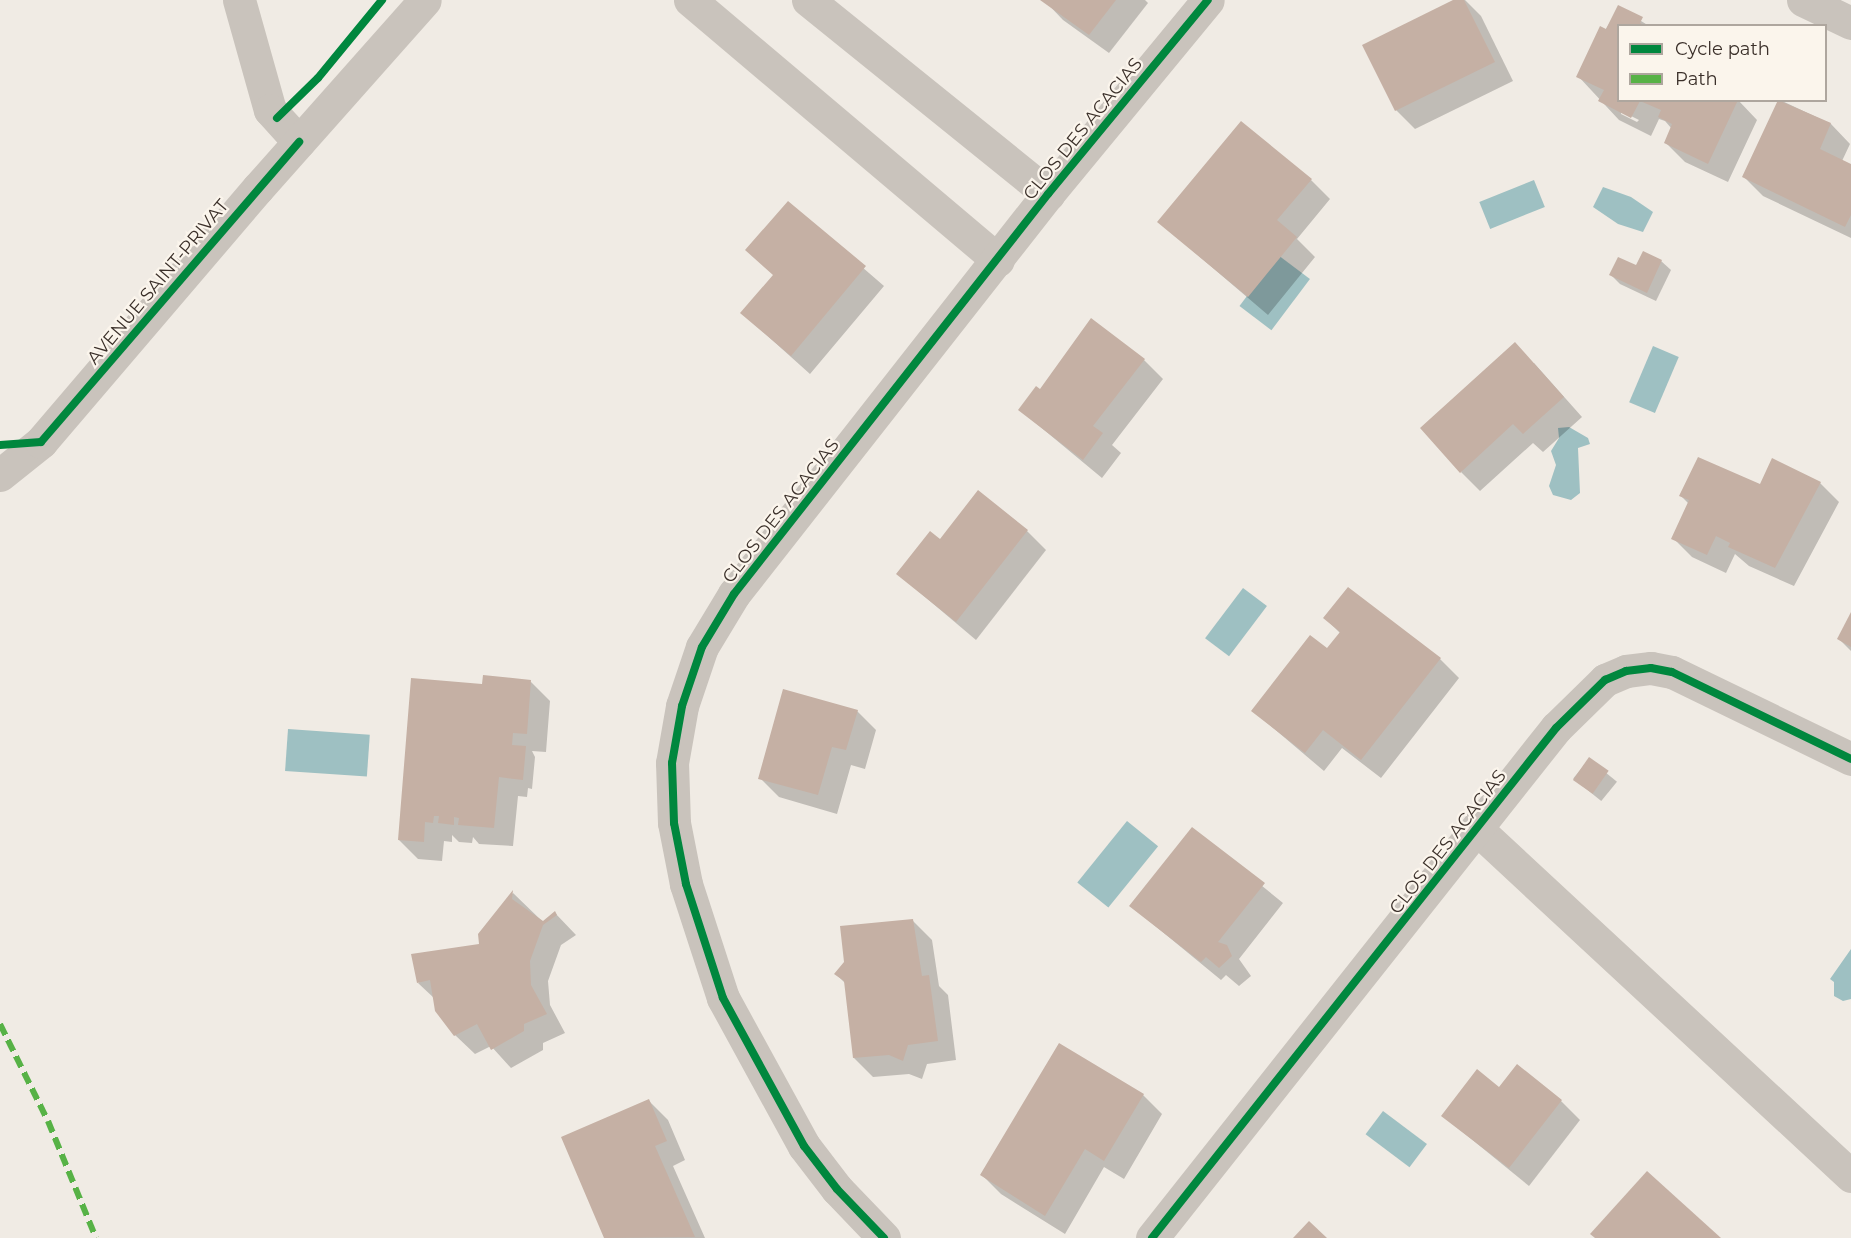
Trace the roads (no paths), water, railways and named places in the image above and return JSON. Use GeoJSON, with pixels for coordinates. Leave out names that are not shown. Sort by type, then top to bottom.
{"type":"FeatureCollection","features":[{"type":"Feature","properties":{"kind":"street"},"geometry":{"type":"LineString","coordinates":[[239,0],[270,110],[299,142]]}},
{"type":"Feature","properties":{"kind":"street","name":"AVENUE SAINT-PRIVAT"},"geometry":{"type":"LineString","coordinates":[[0,475],[41,442],[299,142],[425,0]]}},
{"type":"Feature","properties":{"kind":"street"},"geometry":{"type":"LineString","coordinates":[[690,0],[998,260]]}},
{"type":"Feature","properties":{"kind":"street","name":"CLOS DES ACACIAS"},"geometry":{"type":"LineString","coordinates":[[808,0],[1048,194]]}},
{"type":"Feature","properties":{"kind":"street","name":"CLOS DES ACACIAS"},"geometry":{"type":"LineString","coordinates":[[884,1238],[837,1190],[804,1146],[723,998],[686,884],[674,823],[672,763],[682,706],[702,647],[734,594],[1048,194],[1208,0]]}},
{"type":"Feature","properties":{"kind":"street"},"geometry":{"type":"LineString","coordinates":[[1803,0],[1851,23]]}},
{"type":"Feature","properties":{"kind":"street","name":"CLOS DES ACACIAS"},"geometry":{"type":"LineString","coordinates":[[1152,1238],[1585,696],[1605,680],[1626,671],[1672,672],[1851,759]]}},
{"type":"Feature","properties":{"kind":"street","name":"CLOS DES ACACIAS"},"geometry":{"type":"LineString","coordinates":[[1478,829],[1851,1176]]}},
{"type":"Feature","properties":{"kind":"water"},"geometry":{"type":"Polygon","coordinates":[[[1534,180],[1545,207],[1490,229],[1479,202],[1534,180]]]}},
{"type":"Feature","properties":{"kind":"water"},"geometry":{"type":"Polygon","coordinates":[[[1603,187],[1631,197],[1653,212],[1643,232],[1618,224],[1593,207],[1603,187]]]}},
{"type":"Feature","properties":{"kind":"water"},"geometry":{"type":"Polygon","coordinates":[[[1278,255],[1310,279],[1271,330],[1239,306],[1278,255]]]}},
{"type":"Feature","properties":{"kind":"water"},"geometry":{"type":"Polygon","coordinates":[[[1653,346],[1679,357],[1655,413],[1629,402],[1653,346]]]}},
{"type":"Feature","properties":{"kind":"water"},"geometry":{"type":"Polygon","coordinates":[[[1569,427],[1588,438],[1590,444],[1578,448],[1580,493],[1571,500],[1553,495],[1549,486],[1556,465],[1551,451],[1559,438],[1558,428],[1569,427]]]}},
{"type":"Feature","properties":{"kind":"water"},"geometry":{"type":"Polygon","coordinates":[[[1243,588],[1267,606],[1229,656],[1205,638],[1243,588]]]}},
{"type":"Feature","properties":{"kind":"water"},"geometry":{"type":"Polygon","coordinates":[[[288,729],[370,735],[367,777],[285,771],[288,729]]]}},
{"type":"Feature","properties":{"kind":"water"},"geometry":{"type":"Polygon","coordinates":[[[1127,821],[1158,846],[1108,908],[1077,882],[1127,821]]]}},
{"type":"Feature","properties":{"kind":"water"},"geometry":{"type":"Polygon","coordinates":[[[1851,949],[1851,999],[1843,1001],[1834,996],[1834,982],[1830,979],[1851,949]]]}},
{"type":"Feature","properties":{"kind":"water"},"geometry":{"type":"Polygon","coordinates":[[[1383,1111],[1427,1144],[1409,1167],[1366,1134],[1383,1111]]]}}]}
